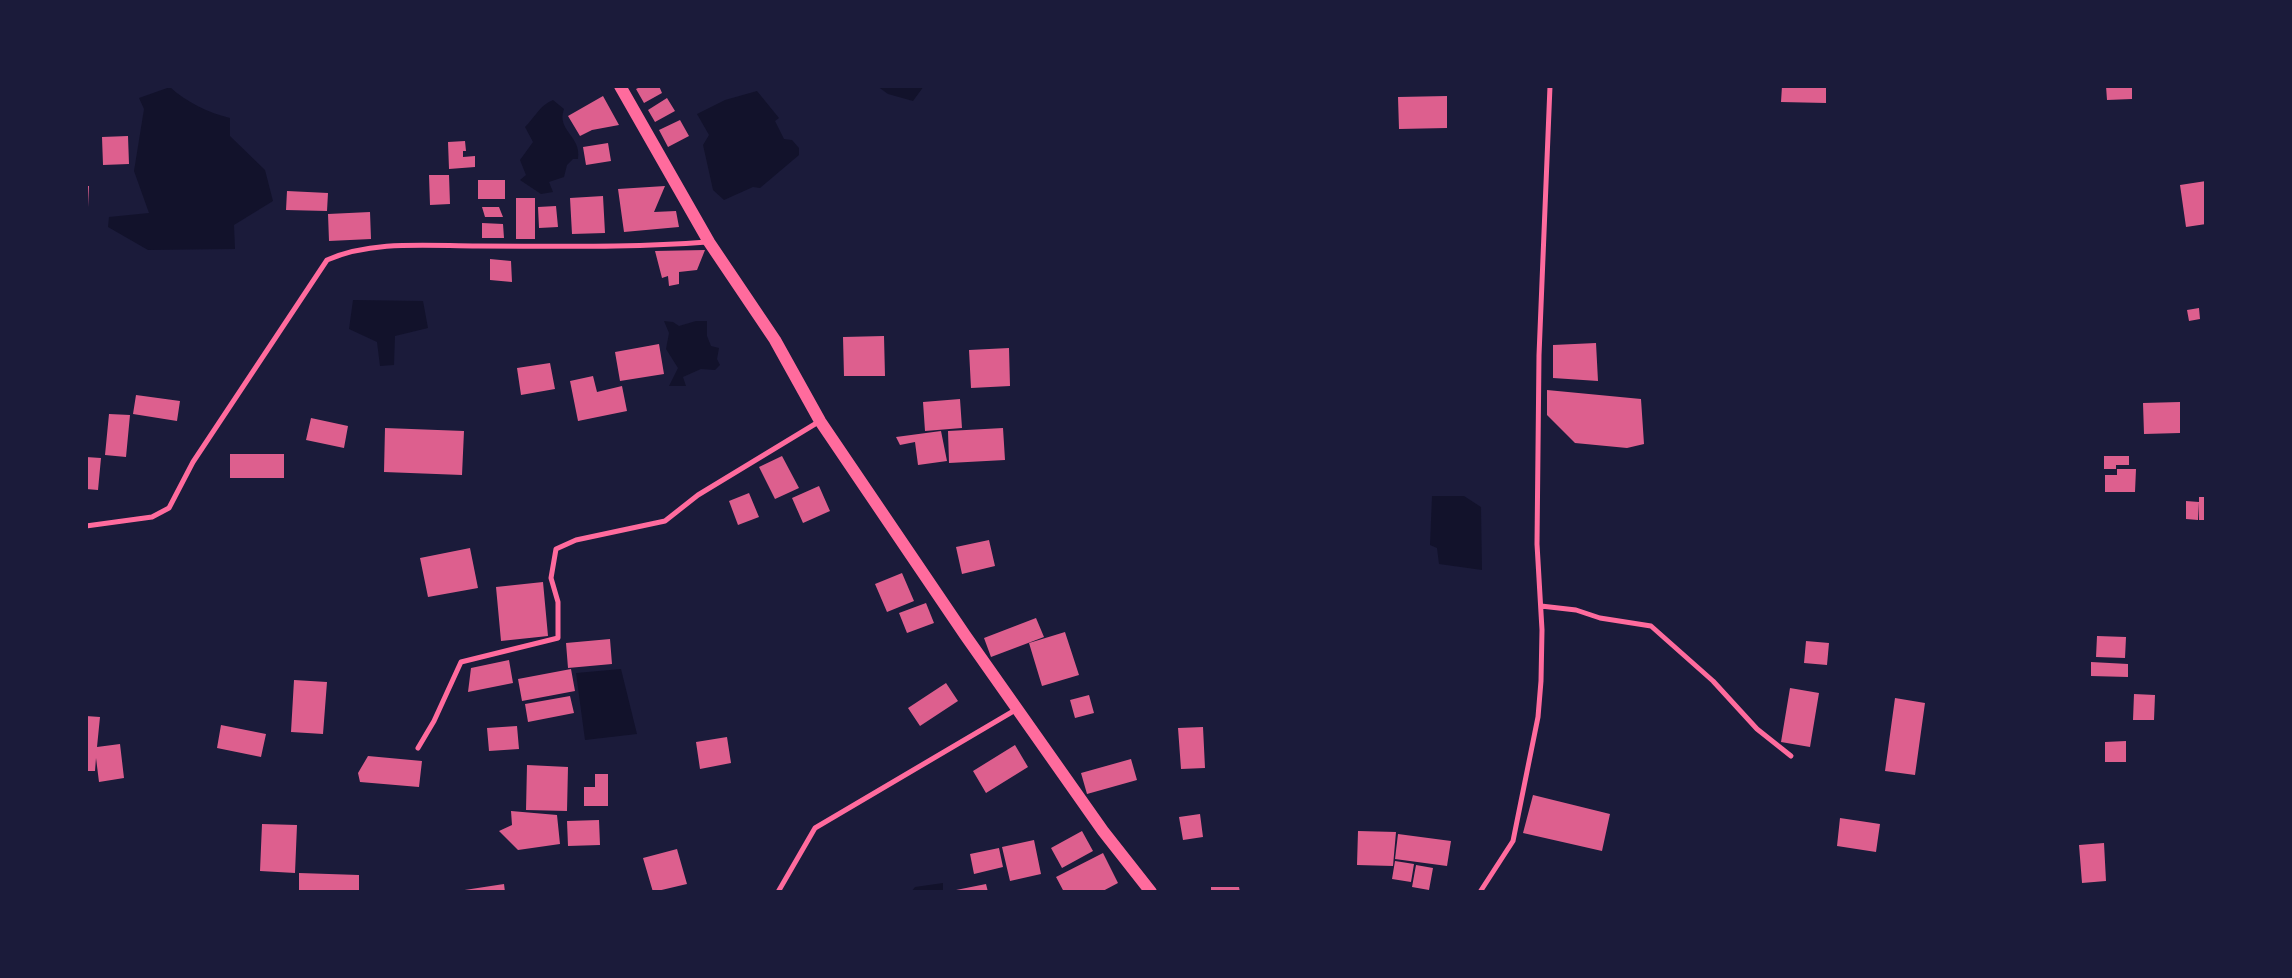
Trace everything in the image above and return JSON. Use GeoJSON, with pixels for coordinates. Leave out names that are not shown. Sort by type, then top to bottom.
{"type":"FeatureCollection","features":[{"type":"Feature","properties":{"kind":"main road"},"geometry":{"type":"LineString","coordinates":[[620,86],[709,242],[775,340],[820,421],[1017,709],[1103,831],[1151,892]]}},
{"type":"Feature","properties":{"kind":"street"},"geometry":{"type":"LineString","coordinates":[[1480,892],[1513,841],[1538,717],[1541,681],[1541,606],[1538,544],[1539,355],[1550,86]]}},
{"type":"Feature","properties":{"kind":"street"},"geometry":{"type":"LineString","coordinates":[[86,526],[152,517],[168,508],[192,462],[327,260],[361,249],[402,246],[630,246],[709,242]]}},
{"type":"Feature","properties":{"kind":"street"},"geometry":{"type":"LineString","coordinates":[[418,748],[434,721],[461,662],[558,638],[558,602],[551,578],[556,549],[576,540],[665,520],[698,495],[820,421]]}},
{"type":"Feature","properties":{"kind":"street"},"geometry":{"type":"LineString","coordinates":[[1541,606],[1576,610],[1600,618],[1651,626],[1707,675],[1757,729],[1791,756]]}},
{"type":"Feature","properties":{"kind":"street"},"geometry":{"type":"LineString","coordinates":[[778,892],[815,828],[1017,709]]}},
{"type":"Feature","properties":{"kind":"shaded area"},"geometry":{"type":"Polygon","coordinates":[[[877,86],[924,86],[913,101],[888,94],[877,86]]]}},
{"type":"Feature","properties":{"kind":"shaded area"},"geometry":{"type":"Polygon","coordinates":[[[170,87],[198,106],[230,118],[230,136],[265,170],[273,201],[234,225],[235,249],[148,250],[108,227],[109,217],[149,213],[134,171],[144,109],[139,98],[170,87]]]}},
{"type":"Feature","properties":{"kind":"shaded area"},"geometry":{"type":"Polygon","coordinates":[[[757,91],[779,118],[775,121],[784,139],[792,140],[799,148],[799,155],[760,188],[753,187],[724,200],[713,190],[703,145],[709,135],[697,114],[725,100],[757,91]]]}},
{"type":"Feature","properties":{"kind":"shaded area"},"geometry":{"type":"Polygon","coordinates":[[[553,100],[564,109],[563,123],[576,145],[578,159],[573,159],[567,165],[564,177],[549,182],[553,192],[541,194],[520,180],[526,175],[520,160],[533,142],[525,127],[541,108],[553,100]]]}},
{"type":"Feature","properties":{"kind":"shaded area"},"geometry":{"type":"Polygon","coordinates":[[[353,300],[423,301],[428,328],[395,336],[394,365],[380,366],[377,342],[349,329],[353,300]]]}},
{"type":"Feature","properties":{"kind":"shaded area"},"geometry":{"type":"Polygon","coordinates":[[[664,321],[673,322],[679,326],[696,321],[707,321],[707,336],[711,346],[719,348],[717,359],[720,365],[715,370],[701,369],[683,377],[686,386],[669,386],[678,368],[666,349],[669,333],[664,321]]]}},
{"type":"Feature","properties":{"kind":"shaded area"},"geometry":{"type":"Polygon","coordinates":[[[1432,496],[1464,496],[1481,507],[1482,570],[1439,564],[1437,548],[1430,545],[1432,496]]]}},
{"type":"Feature","properties":{"kind":"shaded area"},"geometry":{"type":"Polygon","coordinates":[[[621,669],[637,734],[585,740],[576,673],[621,669]]]}},
{"type":"Feature","properties":{"kind":"shaded area"},"geometry":{"type":"Polygon","coordinates":[[[943,883],[943,892],[911,892],[915,887],[943,883]]]}},
{"type":"Feature","properties":{"kind":"building"},"geometry":{"type":"Polygon","coordinates":[[[642,86],[659,86],[662,93],[644,103],[636,89],[642,86]]]}},
{"type":"Feature","properties":{"kind":"building"},"geometry":{"type":"Polygon","coordinates":[[[1782,86],[1826,86],[1826,103],[1781,102],[1782,86]]]}},
{"type":"Feature","properties":{"kind":"building"},"geometry":{"type":"Polygon","coordinates":[[[2106,86],[2132,86],[2132,99],[2107,100],[2106,86]]]}},
{"type":"Feature","properties":{"kind":"building"},"geometry":{"type":"Polygon","coordinates":[[[603,96],[619,125],[592,130],[580,136],[568,116],[603,96]]]}},
{"type":"Feature","properties":{"kind":"building"},"geometry":{"type":"Polygon","coordinates":[[[1447,96],[1447,128],[1399,129],[1398,97],[1447,96]]]}},
{"type":"Feature","properties":{"kind":"building"},"geometry":{"type":"Polygon","coordinates":[[[667,98],[675,111],[655,122],[648,110],[667,98]]]}},
{"type":"Feature","properties":{"kind":"building"},"geometry":{"type":"Polygon","coordinates":[[[680,120],[689,136],[668,147],[659,130],[680,120]]]}},
{"type":"Feature","properties":{"kind":"building"},"geometry":{"type":"Polygon","coordinates":[[[128,136],[129,164],[103,165],[102,137],[128,136]]]}},
{"type":"Feature","properties":{"kind":"building"},"geometry":{"type":"Polygon","coordinates":[[[465,141],[466,151],[463,151],[463,157],[475,156],[475,167],[449,169],[448,142],[465,141]]]}},
{"type":"Feature","properties":{"kind":"building"},"geometry":{"type":"Polygon","coordinates":[[[608,143],[611,161],[586,165],[583,147],[608,143]]]}},
{"type":"Feature","properties":{"kind":"building"},"geometry":{"type":"Polygon","coordinates":[[[429,175],[449,175],[450,204],[430,205],[429,175]]]}},
{"type":"Feature","properties":{"kind":"building"},"geometry":{"type":"Polygon","coordinates":[[[478,180],[505,180],[505,199],[478,199],[478,180]]]}},
{"type":"Feature","properties":{"kind":"building"},"geometry":{"type":"Polygon","coordinates":[[[2206,181],[2206,224],[2186,227],[2180,185],[2206,181]]]}},
{"type":"Feature","properties":{"kind":"building"},"geometry":{"type":"Polygon","coordinates":[[[86,186],[89,186],[88,207],[86,207],[86,186]]]}},
{"type":"Feature","properties":{"kind":"building"},"geometry":{"type":"Polygon","coordinates":[[[665,186],[654,212],[676,211],[679,227],[624,232],[618,189],[665,186]]]}},
{"type":"Feature","properties":{"kind":"building"},"geometry":{"type":"Polygon","coordinates":[[[287,191],[328,193],[327,211],[286,210],[287,191]]]}},
{"type":"Feature","properties":{"kind":"building"},"geometry":{"type":"Polygon","coordinates":[[[603,196],[605,233],[572,234],[570,198],[603,196]]]}},
{"type":"Feature","properties":{"kind":"building"},"geometry":{"type":"Polygon","coordinates":[[[516,198],[535,198],[535,239],[516,239],[516,198]]]}},
{"type":"Feature","properties":{"kind":"building"},"geometry":{"type":"Polygon","coordinates":[[[556,206],[558,227],[539,228],[538,207],[556,206]]]}},
{"type":"Feature","properties":{"kind":"building"},"geometry":{"type":"Polygon","coordinates":[[[482,207],[499,207],[503,217],[485,217],[482,207]]]}},
{"type":"Feature","properties":{"kind":"building"},"geometry":{"type":"Polygon","coordinates":[[[370,212],[371,239],[329,241],[328,214],[370,212]]]}},
{"type":"Feature","properties":{"kind":"building"},"geometry":{"type":"Polygon","coordinates":[[[482,223],[503,224],[504,238],[482,238],[482,223]]]}},
{"type":"Feature","properties":{"kind":"building"},"geometry":{"type":"Polygon","coordinates":[[[705,250],[697,270],[679,272],[679,284],[669,286],[668,276],[662,278],[655,251],[705,250]]]}},
{"type":"Feature","properties":{"kind":"building"},"geometry":{"type":"Polygon","coordinates":[[[490,259],[511,261],[512,282],[490,280],[490,259]]]}},
{"type":"Feature","properties":{"kind":"building"},"geometry":{"type":"Polygon","coordinates":[[[2199,308],[2200,319],[2189,321],[2187,310],[2199,308]]]}},
{"type":"Feature","properties":{"kind":"building"},"geometry":{"type":"Polygon","coordinates":[[[884,336],[885,376],[844,376],[843,337],[884,336]]]}},
{"type":"Feature","properties":{"kind":"building"},"geometry":{"type":"Polygon","coordinates":[[[1596,343],[1598,381],[1553,378],[1553,345],[1596,343]]]}},
{"type":"Feature","properties":{"kind":"building"},"geometry":{"type":"Polygon","coordinates":[[[659,344],[664,374],[620,381],[615,352],[659,344]]]}},
{"type":"Feature","properties":{"kind":"building"},"geometry":{"type":"Polygon","coordinates":[[[1009,348],[1010,386],[971,388],[969,350],[1009,348]]]}},
{"type":"Feature","properties":{"kind":"building"},"geometry":{"type":"Polygon","coordinates":[[[550,363],[555,389],[521,395],[517,368],[550,363]]]}},
{"type":"Feature","properties":{"kind":"building"},"geometry":{"type":"Polygon","coordinates":[[[593,376],[597,392],[622,386],[627,411],[578,421],[570,381],[593,376]]]}},
{"type":"Feature","properties":{"kind":"building"},"geometry":{"type":"Polygon","coordinates":[[[1547,390],[1641,399],[1644,444],[1627,448],[1575,443],[1547,415],[1547,390]]]}},
{"type":"Feature","properties":{"kind":"building"},"geometry":{"type":"Polygon","coordinates":[[[136,395],[180,401],[177,421],[133,414],[136,395]]]}},
{"type":"Feature","properties":{"kind":"building"},"geometry":{"type":"Polygon","coordinates":[[[960,399],[962,428],[925,431],[923,402],[960,399]]]}},
{"type":"Feature","properties":{"kind":"building"},"geometry":{"type":"Polygon","coordinates":[[[2180,402],[2180,433],[2144,434],[2143,403],[2180,402]]]}},
{"type":"Feature","properties":{"kind":"building"},"geometry":{"type":"Polygon","coordinates":[[[109,414],[130,415],[126,457],[105,455],[109,414]]]}},
{"type":"Feature","properties":{"kind":"building"},"geometry":{"type":"Polygon","coordinates":[[[311,418],[348,426],[344,448],[306,440],[311,418]]]}},
{"type":"Feature","properties":{"kind":"building"},"geometry":{"type":"Polygon","coordinates":[[[385,428],[464,431],[462,475],[384,472],[385,428]]]}},
{"type":"Feature","properties":{"kind":"building"},"geometry":{"type":"Polygon","coordinates":[[[1003,428],[1005,460],[949,463],[948,431],[1003,428]]]}},
{"type":"Feature","properties":{"kind":"building"},"geometry":{"type":"Polygon","coordinates":[[[941,431],[947,461],[918,465],[915,442],[900,445],[896,437],[941,431]]]}},
{"type":"Feature","properties":{"kind":"building"},"geometry":{"type":"Polygon","coordinates":[[[230,454],[284,454],[284,478],[230,478],[230,454]]]}},
{"type":"Feature","properties":{"kind":"building"},"geometry":{"type":"Polygon","coordinates":[[[782,456],[799,488],[775,499],[759,467],[782,456]]]}},
{"type":"Feature","properties":{"kind":"building"},"geometry":{"type":"Polygon","coordinates":[[[2104,456],[2129,456],[2129,465],[2116,465],[2116,469],[2104,469],[2104,456]]]}},
{"type":"Feature","properties":{"kind":"building"},"geometry":{"type":"Polygon","coordinates":[[[86,457],[101,458],[98,490],[86,489],[86,457]]]}},
{"type":"Feature","properties":{"kind":"building"},"geometry":{"type":"Polygon","coordinates":[[[2117,469],[2136,469],[2135,492],[2105,492],[2105,475],[2117,475],[2117,469]]]}},
{"type":"Feature","properties":{"kind":"building"},"geometry":{"type":"Polygon","coordinates":[[[819,486],[830,511],[803,523],[792,498],[819,486]]]}},
{"type":"Feature","properties":{"kind":"building"},"geometry":{"type":"Polygon","coordinates":[[[749,493],[759,517],[738,525],[729,501],[749,493]]]}},
{"type":"Feature","properties":{"kind":"building"},"geometry":{"type":"Polygon","coordinates":[[[2199,497],[2206,497],[2206,520],[2199,520],[2199,497]]]}},
{"type":"Feature","properties":{"kind":"building"},"geometry":{"type":"Polygon","coordinates":[[[2186,501],[2199,502],[2198,520],[2186,519],[2186,501]]]}},
{"type":"Feature","properties":{"kind":"building"},"geometry":{"type":"Polygon","coordinates":[[[989,540],[995,566],[962,574],[956,547],[989,540]]]}},
{"type":"Feature","properties":{"kind":"building"},"geometry":{"type":"Polygon","coordinates":[[[470,548],[478,588],[428,597],[420,558],[470,548]]]}},
{"type":"Feature","properties":{"kind":"building"},"geometry":{"type":"Polygon","coordinates":[[[902,573],[914,601],[887,612],[875,584],[902,573]]]}},
{"type":"Feature","properties":{"kind":"building"},"geometry":{"type":"Polygon","coordinates":[[[543,582],[548,636],[501,641],[496,587],[543,582]]]}},
{"type":"Feature","properties":{"kind":"building"},"geometry":{"type":"Polygon","coordinates":[[[926,603],[934,623],[907,633],[899,613],[926,603]]]}},
{"type":"Feature","properties":{"kind":"building"},"geometry":{"type":"Polygon","coordinates":[[[1036,618],[1044,637],[991,657],[984,638],[1036,618]]]}},
{"type":"Feature","properties":{"kind":"building"},"geometry":{"type":"Polygon","coordinates":[[[1065,632],[1079,675],[1042,686],[1029,643],[1065,632]]]}},
{"type":"Feature","properties":{"kind":"building"},"geometry":{"type":"Polygon","coordinates":[[[2097,636],[2126,637],[2125,658],[2096,657],[2097,636]]]}},
{"type":"Feature","properties":{"kind":"building"},"geometry":{"type":"Polygon","coordinates":[[[610,639],[612,664],[568,668],[566,643],[610,639]]]}},
{"type":"Feature","properties":{"kind":"building"},"geometry":{"type":"Polygon","coordinates":[[[1806,641],[1829,643],[1827,665],[1804,663],[1806,641]]]}},
{"type":"Feature","properties":{"kind":"building"},"geometry":{"type":"Polygon","coordinates":[[[509,660],[513,683],[468,692],[471,668],[509,660]]]}},
{"type":"Feature","properties":{"kind":"building"},"geometry":{"type":"Polygon","coordinates":[[[2091,662],[2128,664],[2128,677],[2091,676],[2091,662]]]}},
{"type":"Feature","properties":{"kind":"building"},"geometry":{"type":"Polygon","coordinates":[[[571,669],[575,691],[522,701],[518,679],[571,669]]]}},
{"type":"Feature","properties":{"kind":"building"},"geometry":{"type":"Polygon","coordinates":[[[294,680],[327,682],[323,734],[291,732],[294,680]]]}},
{"type":"Feature","properties":{"kind":"building"},"geometry":{"type":"Polygon","coordinates":[[[946,683],[958,701],[920,726],[908,708],[946,683]]]}},
{"type":"Feature","properties":{"kind":"building"},"geometry":{"type":"Polygon","coordinates":[[[1790,688],[1819,693],[1810,747],[1781,742],[1790,688]]]}},
{"type":"Feature","properties":{"kind":"building"},"geometry":{"type":"Polygon","coordinates":[[[2134,694],[2155,695],[2154,720],[2133,720],[2134,694]]]}},
{"type":"Feature","properties":{"kind":"building"},"geometry":{"type":"Polygon","coordinates":[[[1089,695],[1094,713],[1075,718],[1070,700],[1089,695]]]}},
{"type":"Feature","properties":{"kind":"building"},"geometry":{"type":"Polygon","coordinates":[[[570,696],[574,713],[528,722],[525,704],[570,696]]]}},
{"type":"Feature","properties":{"kind":"building"},"geometry":{"type":"Polygon","coordinates":[[[1895,698],[1925,703],[1915,775],[1885,771],[1895,698]]]}},
{"type":"Feature","properties":{"kind":"building"},"geometry":{"type":"Polygon","coordinates":[[[86,716],[100,717],[97,747],[120,744],[124,778],[99,782],[96,758],[95,771],[86,771],[86,716]]]}},
{"type":"Feature","properties":{"kind":"building"},"geometry":{"type":"Polygon","coordinates":[[[221,725],[266,734],[261,757],[217,748],[221,725]]]}},
{"type":"Feature","properties":{"kind":"building"},"geometry":{"type":"Polygon","coordinates":[[[517,726],[519,749],[489,751],[487,728],[517,726]]]}},
{"type":"Feature","properties":{"kind":"building"},"geometry":{"type":"Polygon","coordinates":[[[1203,727],[1205,768],[1181,769],[1178,728],[1203,727]]]}},
{"type":"Feature","properties":{"kind":"building"},"geometry":{"type":"Polygon","coordinates":[[[727,737],[731,763],[700,769],[696,742],[727,737]]]}},
{"type":"Feature","properties":{"kind":"building"},"geometry":{"type":"Polygon","coordinates":[[[2126,741],[2126,762],[2105,762],[2105,742],[2126,741]]]}},
{"type":"Feature","properties":{"kind":"building"},"geometry":{"type":"Polygon","coordinates":[[[1015,745],[1028,767],[986,793],[973,771],[1015,745]]]}},
{"type":"Feature","properties":{"kind":"building"},"geometry":{"type":"Polygon","coordinates":[[[368,756],[422,761],[419,787],[360,782],[358,773],[368,756]]]}},
{"type":"Feature","properties":{"kind":"building"},"geometry":{"type":"Polygon","coordinates":[[[1131,759],[1137,780],[1087,794],[1081,773],[1131,759]]]}},
{"type":"Feature","properties":{"kind":"building"},"geometry":{"type":"Polygon","coordinates":[[[527,765],[568,767],[567,811],[526,810],[527,765]]]}},
{"type":"Feature","properties":{"kind":"building"},"geometry":{"type":"Polygon","coordinates":[[[595,774],[608,774],[608,806],[584,806],[584,787],[595,787],[595,774]]]}},
{"type":"Feature","properties":{"kind":"building"},"geometry":{"type":"Polygon","coordinates":[[[1533,795],[1610,814],[1602,851],[1523,833],[1533,795]]]}},
{"type":"Feature","properties":{"kind":"building"},"geometry":{"type":"Polygon","coordinates":[[[511,811],[557,815],[560,844],[518,850],[499,831],[512,825],[511,811]]]}},
{"type":"Feature","properties":{"kind":"building"},"geometry":{"type":"Polygon","coordinates":[[[1200,814],[1203,837],[1183,840],[1179,817],[1200,814]]]}},
{"type":"Feature","properties":{"kind":"building"},"geometry":{"type":"Polygon","coordinates":[[[1840,818],[1880,824],[1876,852],[1837,846],[1840,818]]]}},
{"type":"Feature","properties":{"kind":"building"},"geometry":{"type":"Polygon","coordinates":[[[599,820],[600,845],[568,846],[567,821],[599,820]]]}},
{"type":"Feature","properties":{"kind":"building"},"geometry":{"type":"Polygon","coordinates":[[[262,824],[297,825],[295,873],[260,871],[262,824]]]}},
{"type":"Feature","properties":{"kind":"building"},"geometry":{"type":"Polygon","coordinates":[[[1082,831],[1093,851],[1062,868],[1051,848],[1082,831]]]}},
{"type":"Feature","properties":{"kind":"building"},"geometry":{"type":"Polygon","coordinates":[[[1358,831],[1396,832],[1393,866],[1357,865],[1358,831]]]}},
{"type":"Feature","properties":{"kind":"building"},"geometry":{"type":"Polygon","coordinates":[[[1398,834],[1451,841],[1447,866],[1395,859],[1398,834]]]}},
{"type":"Feature","properties":{"kind":"building"},"geometry":{"type":"Polygon","coordinates":[[[1034,840],[1041,874],[1010,881],[1002,847],[1034,840]]]}},
{"type":"Feature","properties":{"kind":"building"},"geometry":{"type":"Polygon","coordinates":[[[2104,843],[2106,881],[2082,883],[2079,845],[2104,843]]]}},
{"type":"Feature","properties":{"kind":"building"},"geometry":{"type":"Polygon","coordinates":[[[999,848],[1003,867],[974,874],[970,854],[999,848]]]}},
{"type":"Feature","properties":{"kind":"building"},"geometry":{"type":"Polygon","coordinates":[[[677,849],[687,884],[653,892],[643,858],[677,849]]]}},
{"type":"Feature","properties":{"kind":"building"},"geometry":{"type":"Polygon","coordinates":[[[1103,853],[1118,883],[1101,892],[1064,892],[1056,877],[1103,853]]]}},
{"type":"Feature","properties":{"kind":"building"},"geometry":{"type":"Polygon","coordinates":[[[1395,861],[1414,864],[1411,882],[1392,879],[1395,861]]]}},
{"type":"Feature","properties":{"kind":"building"},"geometry":{"type":"Polygon","coordinates":[[[1416,865],[1433,868],[1429,890],[1412,887],[1416,865]]]}},
{"type":"Feature","properties":{"kind":"building"},"geometry":{"type":"Polygon","coordinates":[[[299,873],[359,875],[359,892],[299,892],[299,873]]]}},
{"type":"Feature","properties":{"kind":"building"},"geometry":{"type":"Polygon","coordinates":[[[504,884],[505,892],[458,892],[458,891],[504,884]]]}},
{"type":"Feature","properties":{"kind":"building"},"geometry":{"type":"Polygon","coordinates":[[[986,884],[988,892],[951,892],[951,891],[986,884]]]}},
{"type":"Feature","properties":{"kind":"building"},"geometry":{"type":"Polygon","coordinates":[[[1211,887],[1239,887],[1240,892],[1211,892],[1211,887]]]}}]}
